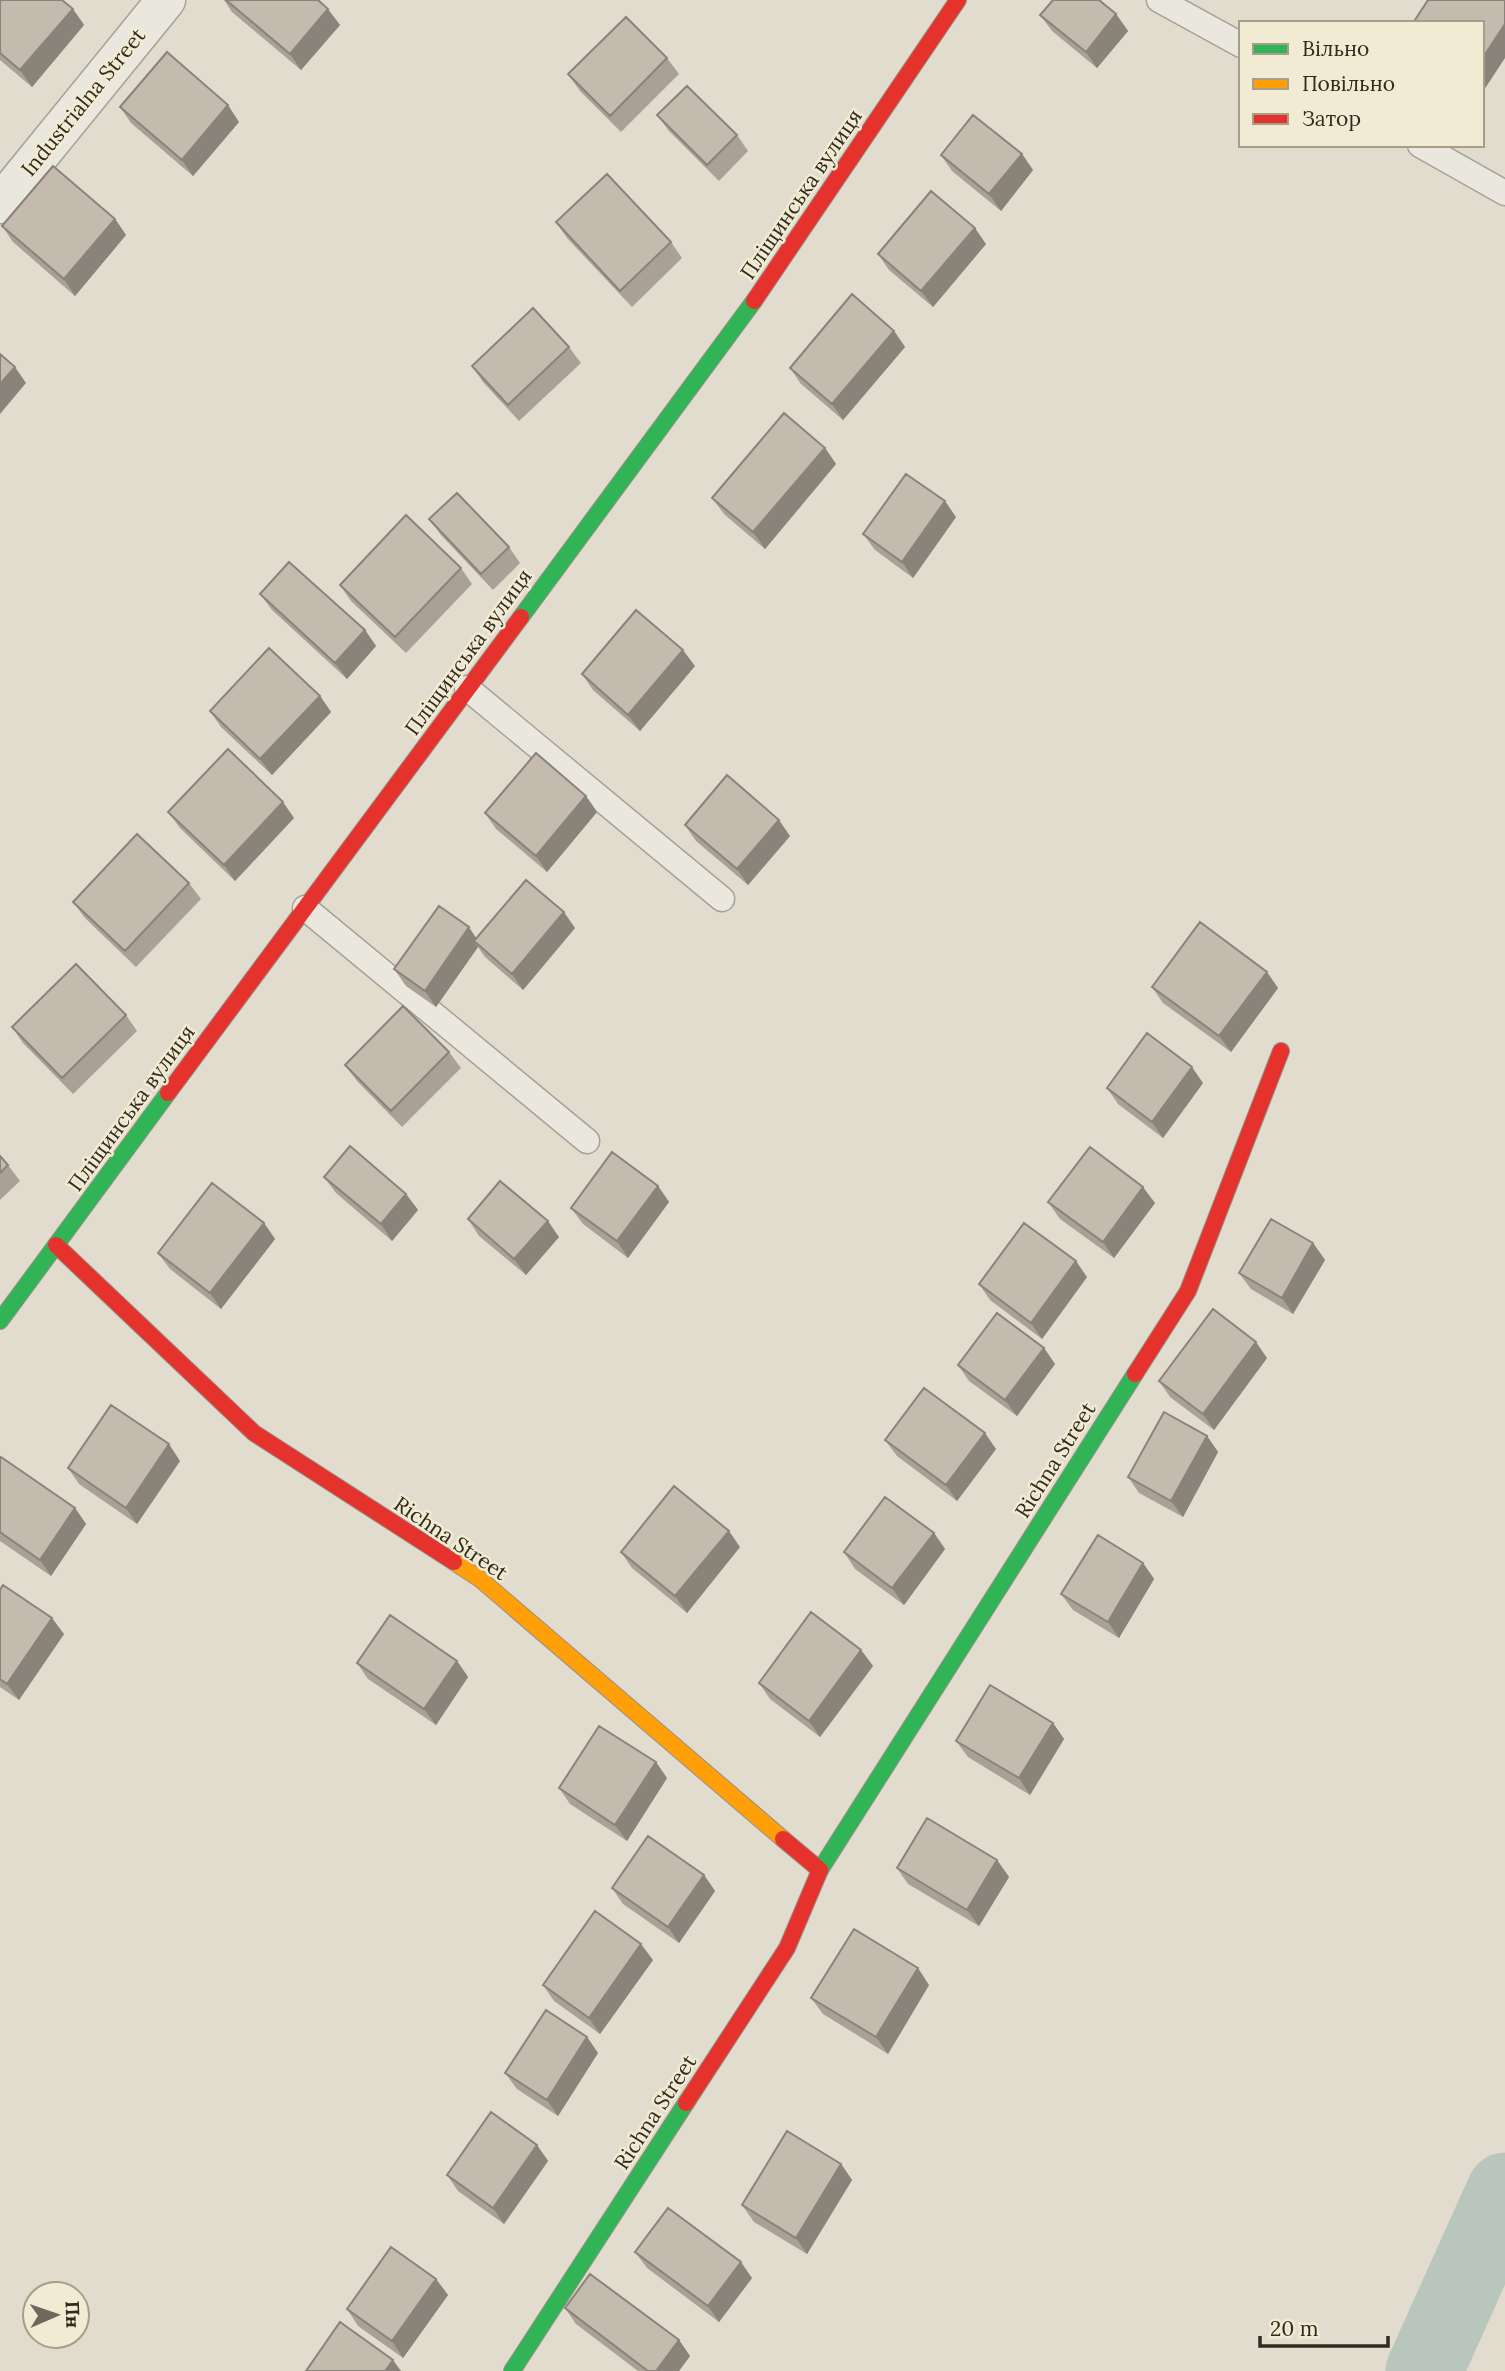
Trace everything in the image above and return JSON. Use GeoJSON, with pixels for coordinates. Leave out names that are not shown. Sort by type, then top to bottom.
{"type":"FeatureCollection","features":[{"type":"Feature","properties":{"kind":"street","name":"Industrialna Street"},"geometry":{"type":"LineString","coordinates":[[0,204],[166,0]]}},
{"type":"Feature","properties":{"kind":"street","name":"Пліщинська вулиця"},"geometry":{"type":"LineString","coordinates":[[0,1320],[754,301],[958,0]]}},
{"type":"Feature","properties":{"kind":"street","name":"Richna Street"},"geometry":{"type":"LineString","coordinates":[[512,2371],[787,1948],[820,1870],[1188,1291],[1281,1051]]}},
{"type":"Feature","properties":{"kind":"street","name":"Richna Street"},"geometry":{"type":"LineString","coordinates":[[56,1245],[254,1433],[480,1579],[820,1870]]}},
{"type":"Feature","properties":{"kind":"lane"},"geometry":{"type":"LineString","coordinates":[[1159,0],[1239,45]]}},
{"type":"Feature","properties":{"kind":"lane"},"geometry":{"type":"LineString","coordinates":[[1424,147],[1505,193]]}},
{"type":"Feature","properties":{"kind":"lane"},"geometry":{"type":"LineString","coordinates":[[467,688],[722,899]]}},
{"type":"Feature","properties":{"kind":"lane"},"geometry":{"type":"LineString","coordinates":[[305,908],[587,1141]]}},
{"type":"Feature","properties":{"kind":"building"},"geometry":{"type":"Polygon","coordinates":[[[0,0],[62,0],[73,9],[20,70],[0,53],[0,0]]]}},
{"type":"Feature","properties":{"kind":"building"},"geometry":{"type":"Polygon","coordinates":[[[226,0],[318,0],[328,9],[290,54],[226,0]]]}},
{"type":"Feature","properties":{"kind":"building"},"geometry":{"type":"Polygon","coordinates":[[[1053,0],[1099,0],[1116,14],[1086,52],[1040,15],[1053,0]]]}},
{"type":"Feature","properties":{"kind":"building"},"geometry":{"type":"Polygon","coordinates":[[[1428,0],[1505,0],[1505,24],[1484,56],[1484,21],[1414,21],[1428,0]]]}},
{"type":"Feature","properties":{"kind":"building"},"geometry":{"type":"Polygon","coordinates":[[[626,17],[667,58],[610,116],[568,74],[626,17]]]}},
{"type":"Feature","properties":{"kind":"building"},"geometry":{"type":"Polygon","coordinates":[[[167,52],[228,105],[182,160],[120,107],[167,52]]]}},
{"type":"Feature","properties":{"kind":"building"},"geometry":{"type":"Polygon","coordinates":[[[687,86],[737,135],[707,165],[657,115],[687,86]]]}},
{"type":"Feature","properties":{"kind":"building"},"geometry":{"type":"Polygon","coordinates":[[[973,115],[1022,154],[989,194],[941,155],[973,115]]]}},
{"type":"Feature","properties":{"kind":"building"},"geometry":{"type":"Polygon","coordinates":[[[53,166],[115,219],[64,279],[2,226],[53,166]]]}},
{"type":"Feature","properties":{"kind":"building"},"geometry":{"type":"Polygon","coordinates":[[[607,174],[671,242],[620,291],[556,222],[607,174]]]}},
{"type":"Feature","properties":{"kind":"building"},"geometry":{"type":"Polygon","coordinates":[[[931,191],[975,228],[921,291],[878,254],[931,191]]]}},
{"type":"Feature","properties":{"kind":"building"},"geometry":{"type":"Polygon","coordinates":[[[852,294],[894,331],[832,404],[790,368],[852,294]]]}},
{"type":"Feature","properties":{"kind":"building"},"geometry":{"type":"Polygon","coordinates":[[[533,308],[569,347],[508,405],[472,366],[533,308]]]}},
{"type":"Feature","properties":{"kind":"building"},"geometry":{"type":"Polygon","coordinates":[[[0,354],[15,367],[0,384],[0,354]]]}},
{"type":"Feature","properties":{"kind":"building"},"geometry":{"type":"Polygon","coordinates":[[[784,413],[825,448],[753,532],[712,498],[784,413]]]}},
{"type":"Feature","properties":{"kind":"building"},"geometry":{"type":"Polygon","coordinates":[[[906,474],[945,501],[902,562],[863,534],[906,474]]]}},
{"type":"Feature","properties":{"kind":"building"},"geometry":{"type":"Polygon","coordinates":[[[457,493],[509,547],[481,574],[429,519],[457,493]]]}},
{"type":"Feature","properties":{"kind":"building"},"geometry":{"type":"Polygon","coordinates":[[[406,515],[461,568],[395,637],[340,585],[406,515]]]}},
{"type":"Feature","properties":{"kind":"building"},"geometry":{"type":"Polygon","coordinates":[[[289,562],[365,630],[335,663],[260,594],[289,562]]]}},
{"type":"Feature","properties":{"kind":"building"},"geometry":{"type":"Polygon","coordinates":[[[636,610],[683,650],[628,715],[582,674],[636,610]]]}},
{"type":"Feature","properties":{"kind":"building"},"geometry":{"type":"Polygon","coordinates":[[[269,648],[320,696],[260,759],[210,711],[269,648]]]}},
{"type":"Feature","properties":{"kind":"building"},"geometry":{"type":"Polygon","coordinates":[[[228,749],[283,802],[224,865],[168,812],[228,749]]]}},
{"type":"Feature","properties":{"kind":"building"},"geometry":{"type":"Polygon","coordinates":[[[536,753],[586,796],[536,856],[485,813],[536,753]]]}},
{"type":"Feature","properties":{"kind":"building"},"geometry":{"type":"Polygon","coordinates":[[[727,775],[779,820],[737,869],[685,825],[727,775]]]}},
{"type":"Feature","properties":{"kind":"building"},"geometry":{"type":"Polygon","coordinates":[[[137,834],[189,883],[125,951],[73,902],[137,834]]]}},
{"type":"Feature","properties":{"kind":"building"},"geometry":{"type":"Polygon","coordinates":[[[526,880],[564,912],[512,974],[474,941],[526,880]]]}},
{"type":"Feature","properties":{"kind":"building"},"geometry":{"type":"Polygon","coordinates":[[[439,906],[469,927],[425,991],[394,969],[439,906]]]}},
{"type":"Feature","properties":{"kind":"building"},"geometry":{"type":"Polygon","coordinates":[[[1200,922],[1267,972],[1219,1036],[1152,987],[1200,922]]]}},
{"type":"Feature","properties":{"kind":"building"},"geometry":{"type":"Polygon","coordinates":[[[76,964],[126,1015],[62,1078],[12,1027],[76,964]]]}},
{"type":"Feature","properties":{"kind":"building"},"geometry":{"type":"Polygon","coordinates":[[[403,1006],[449,1052],[391,1111],[345,1065],[403,1006]]]}},
{"type":"Feature","properties":{"kind":"building"},"geometry":{"type":"Polygon","coordinates":[[[1147,1033],[1192,1067],[1152,1122],[1107,1088],[1147,1033]]]}},
{"type":"Feature","properties":{"kind":"building"},"geometry":{"type":"Polygon","coordinates":[[[350,1146],[406,1194],[381,1224],[324,1177],[350,1146]]]}},
{"type":"Feature","properties":{"kind":"building"},"geometry":{"type":"Polygon","coordinates":[[[1090,1147],[1143,1187],[1103,1242],[1048,1202],[1090,1147]]]}},
{"type":"Feature","properties":{"kind":"building"},"geometry":{"type":"Polygon","coordinates":[[[612,1152],[658,1186],[617,1241],[571,1208],[612,1152]]]}},
{"type":"Feature","properties":{"kind":"building"},"geometry":{"type":"Polygon","coordinates":[[[0,1156],[8,1165],[0,1173],[0,1156]]]}},
{"type":"Feature","properties":{"kind":"building"},"geometry":{"type":"Polygon","coordinates":[[[500,1181],[548,1221],[514,1259],[468,1219],[500,1181]]]}},
{"type":"Feature","properties":{"kind":"building"},"geometry":{"type":"Polygon","coordinates":[[[212,1183],[264,1223],[210,1293],[158,1253],[212,1183]]]}},
{"type":"Feature","properties":{"kind":"building"},"geometry":{"type":"Polygon","coordinates":[[[1271,1219],[1313,1243],[1282,1298],[1239,1273],[1271,1219]]]}},
{"type":"Feature","properties":{"kind":"building"},"geometry":{"type":"Polygon","coordinates":[[[1024,1223],[1076,1261],[1031,1323],[979,1284],[1024,1223]]]}},
{"type":"Feature","properties":{"kind":"building"},"geometry":{"type":"Polygon","coordinates":[[[1213,1309],[1256,1342],[1203,1414],[1159,1381],[1213,1309]]]}},
{"type":"Feature","properties":{"kind":"building"},"geometry":{"type":"Polygon","coordinates":[[[997,1313],[1044,1348],[1005,1400],[958,1365],[997,1313]]]}},
{"type":"Feature","properties":{"kind":"building"},"geometry":{"type":"Polygon","coordinates":[[[924,1388],[985,1433],[946,1485],[885,1440],[924,1388]]]}},
{"type":"Feature","properties":{"kind":"building"},"geometry":{"type":"Polygon","coordinates":[[[111,1405],[169,1444],[126,1508],[68,1468],[111,1405]]]}},
{"type":"Feature","properties":{"kind":"building"},"geometry":{"type":"Polygon","coordinates":[[[1164,1412],[1207,1436],[1171,1501],[1128,1477],[1164,1412]]]}},
{"type":"Feature","properties":{"kind":"building"},"geometry":{"type":"Polygon","coordinates":[[[1,1457],[75,1508],[40,1560],[0,1532],[1,1457]]]}},
{"type":"Feature","properties":{"kind":"building"},"geometry":{"type":"Polygon","coordinates":[[[674,1486],[729,1531],[675,1596],[621,1552],[674,1486]]]}},
{"type":"Feature","properties":{"kind":"building"},"geometry":{"type":"Polygon","coordinates":[[[885,1497],[934,1533],[892,1588],[844,1552],[885,1497]]]}},
{"type":"Feature","properties":{"kind":"building"},"geometry":{"type":"Polygon","coordinates":[[[1098,1535],[1143,1563],[1108,1622],[1061,1594],[1098,1535]]]}},
{"type":"Feature","properties":{"kind":"building"},"geometry":{"type":"Polygon","coordinates":[[[3,1585],[52,1618],[7,1684],[0,1679],[0,1590],[3,1585]]]}},
{"type":"Feature","properties":{"kind":"building"},"geometry":{"type":"Polygon","coordinates":[[[811,1612],[861,1650],[809,1721],[759,1683],[811,1612]]]}},
{"type":"Feature","properties":{"kind":"building"},"geometry":{"type":"Polygon","coordinates":[[[390,1615],[457,1661],[424,1709],[357,1663],[390,1615]]]}},
{"type":"Feature","properties":{"kind":"building"},"geometry":{"type":"Polygon","coordinates":[[[990,1685],[1053,1723],[1019,1778],[956,1741],[990,1685]]]}},
{"type":"Feature","properties":{"kind":"building"},"geometry":{"type":"Polygon","coordinates":[[[599,1726],[656,1762],[615,1825],[559,1788],[599,1726]]]}},
{"type":"Feature","properties":{"kind":"building"},"geometry":{"type":"Polygon","coordinates":[[[927,1818],[997,1860],[967,1910],[897,1868],[927,1818]]]}},
{"type":"Feature","properties":{"kind":"building"},"geometry":{"type":"Polygon","coordinates":[[[648,1836],[704,1875],[668,1927],[612,1888],[648,1836]]]}},
{"type":"Feature","properties":{"kind":"building"},"geometry":{"type":"Polygon","coordinates":[[[595,1911],[641,1944],[589,2018],[543,1985],[595,1911]]]}},
{"type":"Feature","properties":{"kind":"building"},"geometry":{"type":"Polygon","coordinates":[[[854,1929],[918,1968],[876,2037],[811,1998],[854,1929]]]}},
{"type":"Feature","properties":{"kind":"building"},"geometry":{"type":"Polygon","coordinates":[[[546,2010],[587,2037],[547,2100],[505,2073],[546,2010]]]}},
{"type":"Feature","properties":{"kind":"building"},"geometry":{"type":"Polygon","coordinates":[[[491,2112],[537,2145],[493,2208],[447,2175],[491,2112]]]}},
{"type":"Feature","properties":{"kind":"building"},"geometry":{"type":"Polygon","coordinates":[[[787,2131],[841,2164],[796,2238],[742,2205],[787,2131]]]}},
{"type":"Feature","properties":{"kind":"building"},"geometry":{"type":"Polygon","coordinates":[[[668,2208],[741,2262],[708,2306],[635,2252],[668,2208]]]}},
{"type":"Feature","properties":{"kind":"building"},"geometry":{"type":"Polygon","coordinates":[[[391,2247],[436,2279],[392,2341],[347,2309],[391,2247]]]}},
{"type":"Feature","properties":{"kind":"building"},"geometry":{"type":"Polygon","coordinates":[[[590,2274],[679,2340],[656,2371],[648,2371],[565,2308],[590,2274]]]}},
{"type":"Feature","properties":{"kind":"building"},"geometry":{"type":"Polygon","coordinates":[[[340,2322],[393,2360],[385,2371],[306,2371],[340,2322]]]}},
{"type":"Feature","properties":{"kind":"waterway"},"geometry":{"type":"LineString","coordinates":[[1424,2371],[1505,2191]]}},
{"type":"Feature","properties":{"kind":"traffic: fast"},"geometry":{"type":"LineString","coordinates":[[521,617],[754,301]]}},
{"type":"Feature","properties":{"kind":"traffic: fast"},"geometry":{"type":"LineString","coordinates":[[0,1321],[168,1093]]}},
{"type":"Feature","properties":{"kind":"traffic: fast"},"geometry":{"type":"LineString","coordinates":[[820,1870],[1135,1374]]}},
{"type":"Feature","properties":{"kind":"traffic: fast"},"geometry":{"type":"LineString","coordinates":[[512,2371],[686,2103]]}},
{"type":"Feature","properties":{"kind":"traffic: slow"},"geometry":{"type":"LineString","coordinates":[[454,1562],[480,1579],[783,1839]]}},
{"type":"Feature","properties":{"kind":"traffic: jam"},"geometry":{"type":"LineString","coordinates":[[754,301],[958,0]]}},
{"type":"Feature","properties":{"kind":"traffic: jam"},"geometry":{"type":"LineString","coordinates":[[168,1093],[521,617]]}},
{"type":"Feature","properties":{"kind":"traffic: jam"},"geometry":{"type":"LineString","coordinates":[[1135,1374],[1188,1291],[1281,1051]]}},
{"type":"Feature","properties":{"kind":"traffic: jam"},"geometry":{"type":"LineString","coordinates":[[56,1245],[254,1433],[454,1562]]}},
{"type":"Feature","properties":{"kind":"traffic: jam"},"geometry":{"type":"LineString","coordinates":[[686,2103],[787,1948],[820,1870],[783,1839]]}}]}
